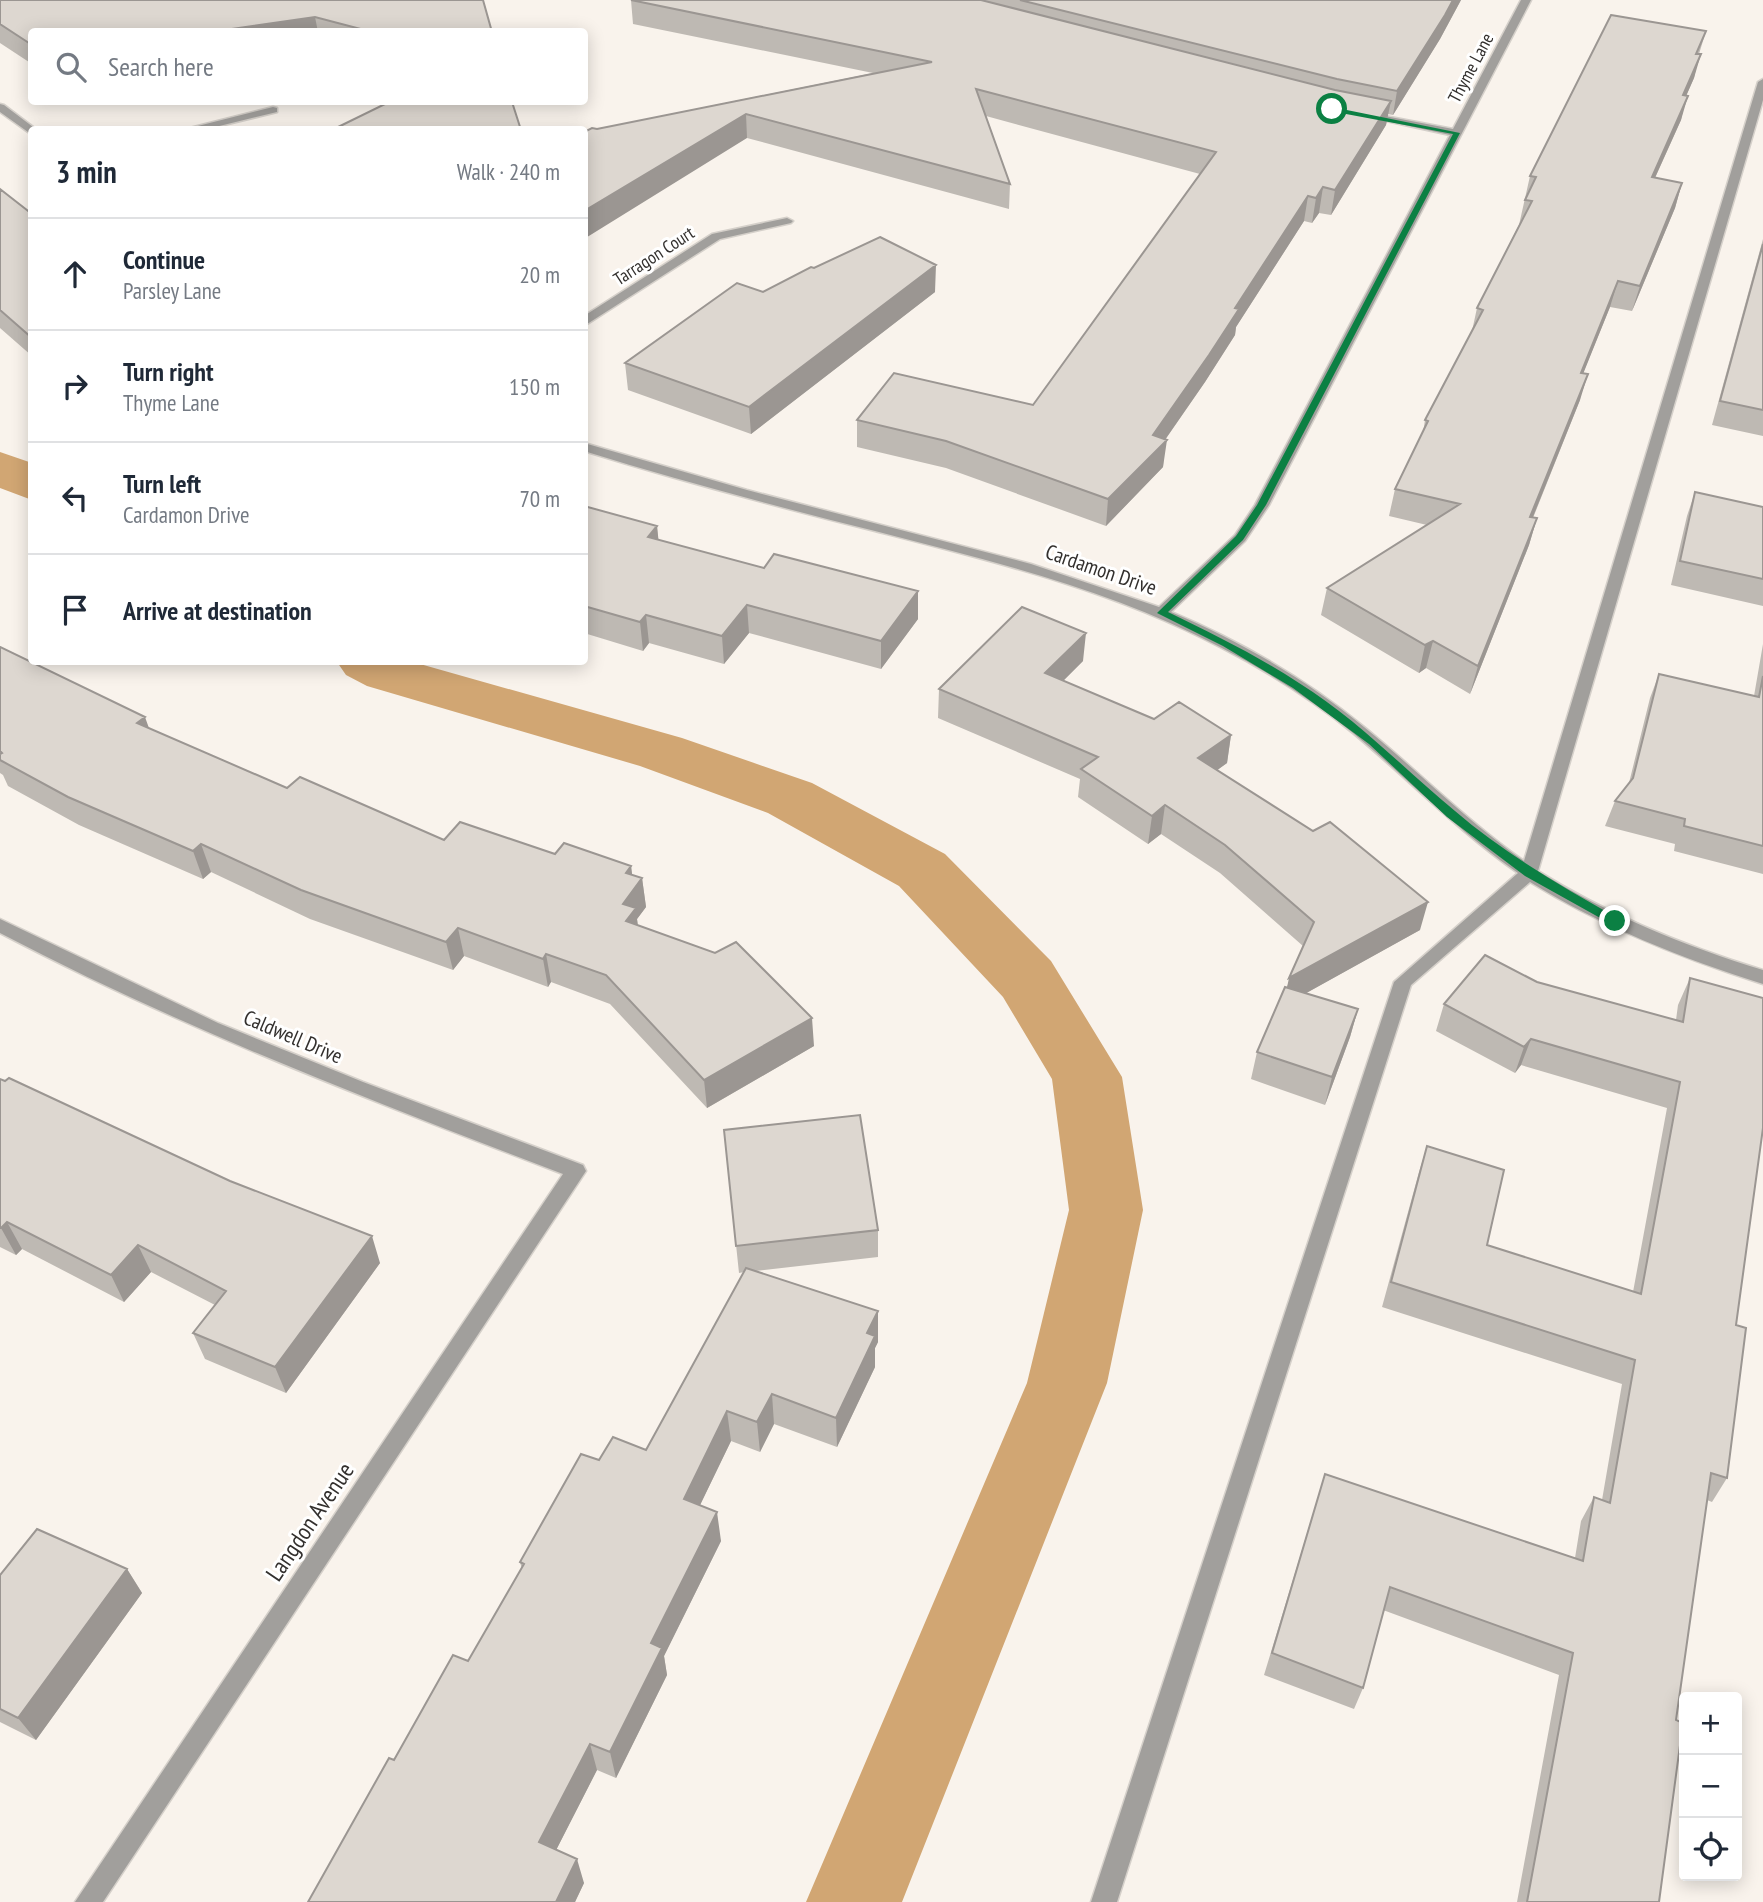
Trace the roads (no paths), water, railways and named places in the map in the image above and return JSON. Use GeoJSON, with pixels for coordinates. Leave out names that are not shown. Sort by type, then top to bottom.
{"type":"FeatureCollection","features":[{"type":"Feature","properties":{"kind":"street","name":"Thyme Lane"},"geometry":{"type":"LineString","coordinates":[[1162,613],[1240,538],[1262,505],[1526,0]]}},
{"type":"Feature","properties":{"kind":"street"},"geometry":{"type":"LineString","coordinates":[[1104,1902],[1403,982],[1529,873],[1763,82]]}},
{"type":"Feature","properties":{"kind":"street"},"geometry":{"type":"LineString","coordinates":[[0,107],[28,127]]}},
{"type":"Feature","properties":{"kind":"street"},"geometry":{"type":"LineString","coordinates":[[204,126],[273,110]]}},
{"type":"Feature","properties":{"kind":"street"},"geometry":{"type":"LineString","coordinates":[[1357,114],[1457,133]]}},
{"type":"Feature","properties":{"kind":"street","name":"Tarragon Court"},"geometry":{"type":"LineString","coordinates":[[588,320],[716,236],[787,221]]}},
{"type":"Feature","properties":{"kind":"street","name":"Cardamon Drive"},"geometry":{"type":"LineString","coordinates":[[588,448],[691,480],[1068,579],[1162,613],[1226,644],[1297,685],[1372,741],[1451,814],[1529,873],[1615,921],[1712,962],[1763,977]]}},
{"type":"Feature","properties":{"kind":"street","name":"Caldwell Drive"},"geometry":{"type":"LineString","coordinates":[[0,925],[56,956],[277,1058],[576,1171]]}},
{"type":"Feature","properties":{"kind":"street","name":"Langdon Avenue"},"geometry":{"type":"LineString","coordinates":[[88,1902],[576,1171]]}},
{"type":"Feature","properties":{"kind":"waterway"},"geometry":{"type":"LineString","coordinates":[[0,467],[28,483]]}},
{"type":"Feature","properties":{"kind":"waterway"},"geometry":{"type":"LineString","coordinates":[[372,665],[387,673],[661,752],[790,798],[922,870],[1027,979],[1087,1077],[1106,1210],[1067,1383],[854,1902]]}}]}
